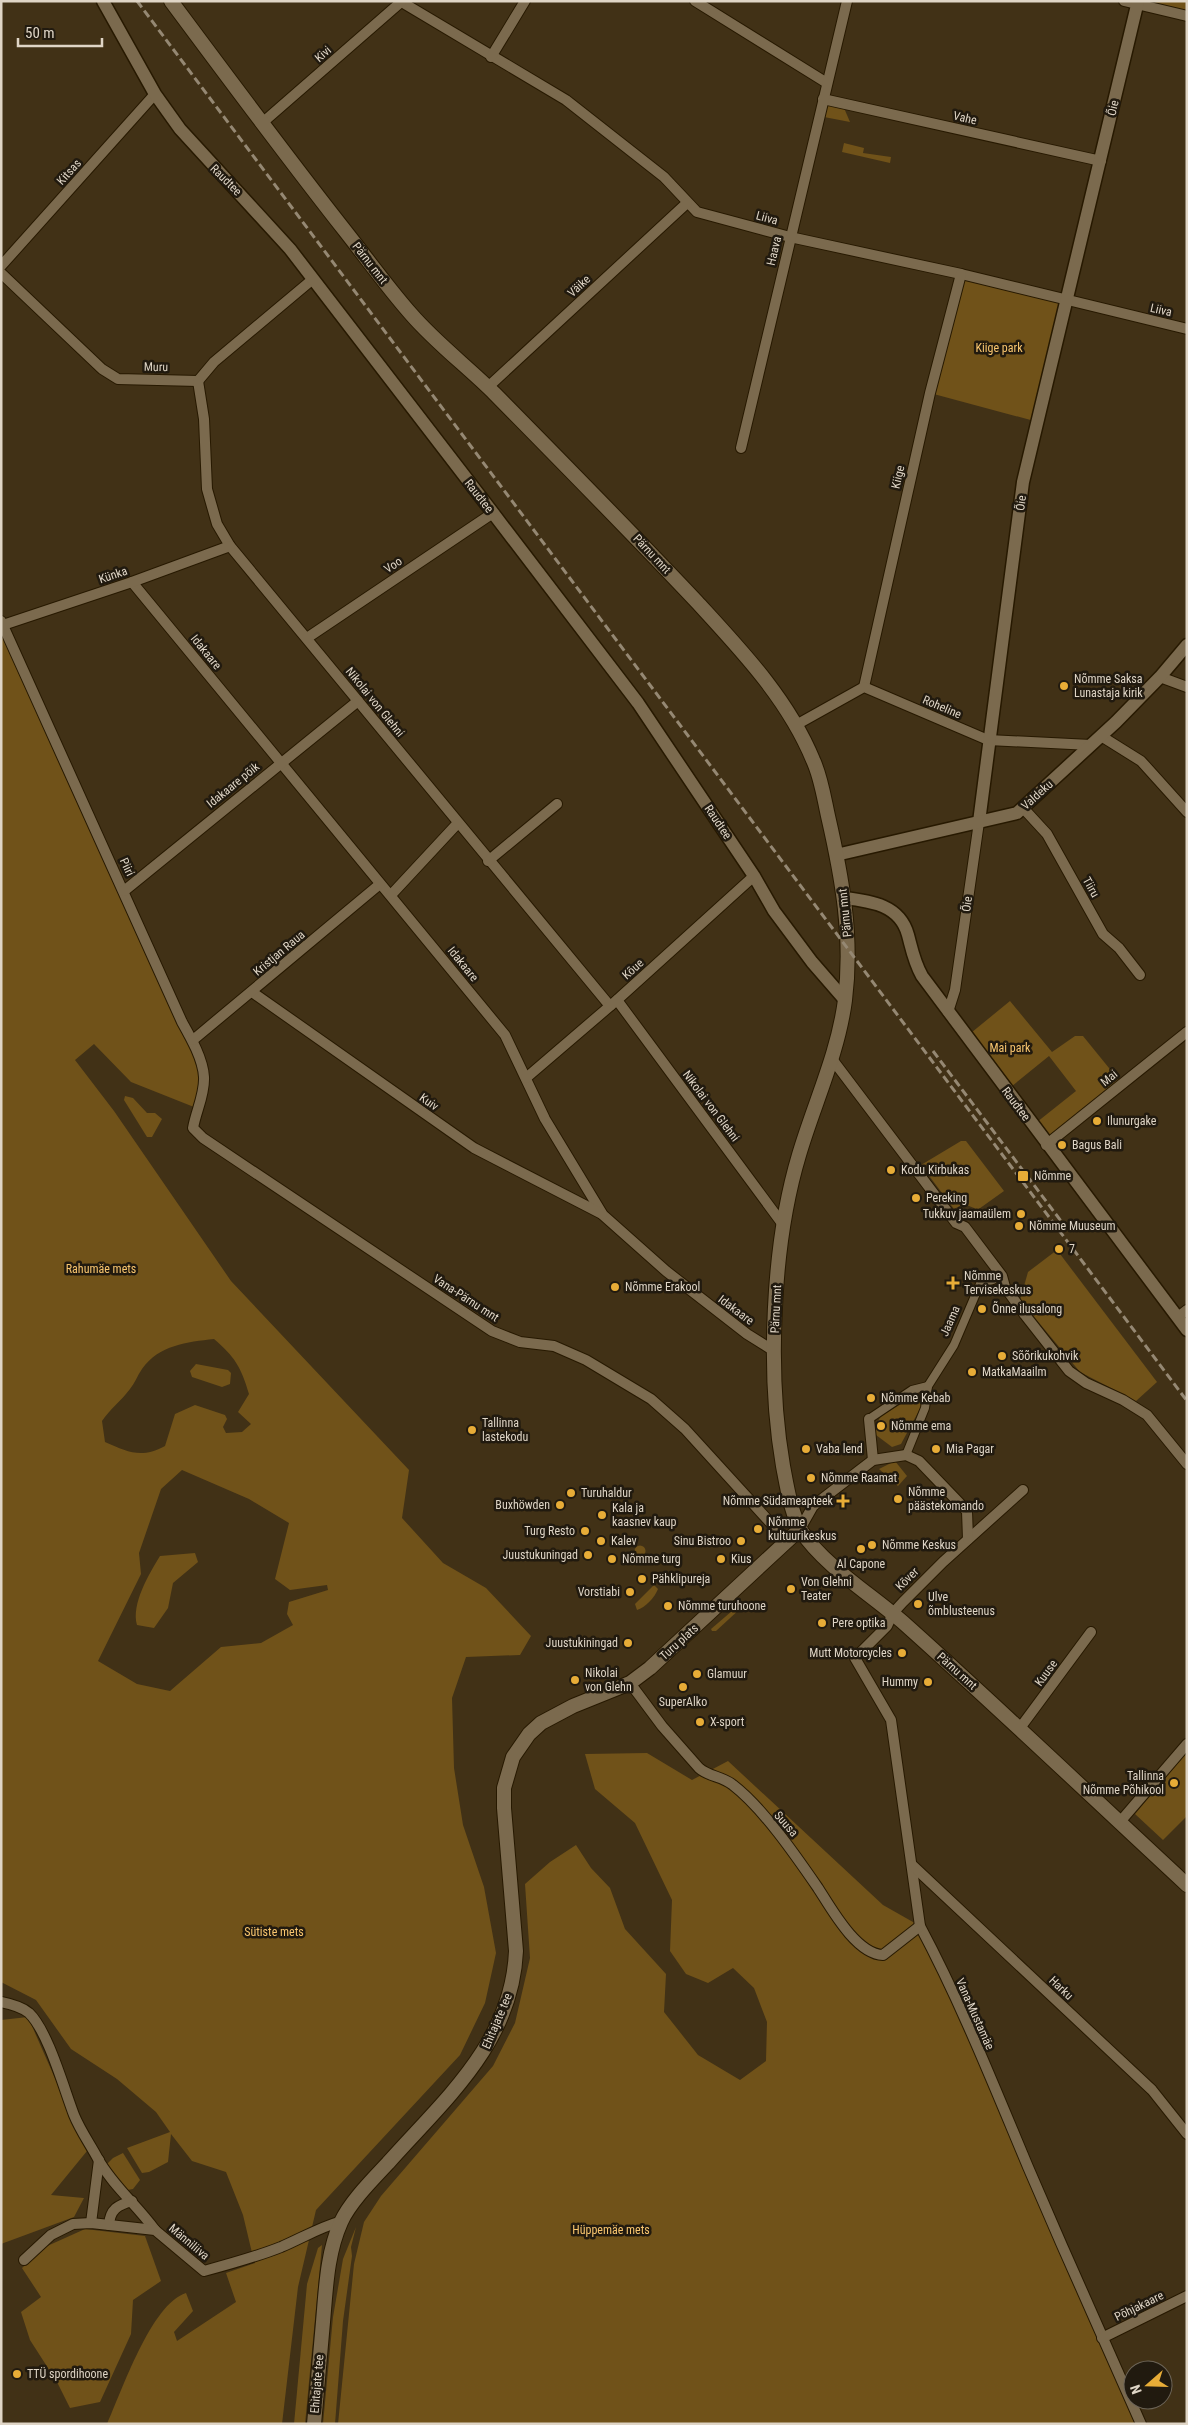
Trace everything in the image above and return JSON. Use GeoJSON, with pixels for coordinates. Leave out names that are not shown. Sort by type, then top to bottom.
{"type":"FeatureCollection","features":[{"type":"Feature","properties":{"kind":"main road","name":"Pärnu mnt"},"geometry":{"type":"LineString","coordinates":[[171,1],[261,124],[413,317],[488,387],[632,532],[733,641],[767,683],[796,725],[815,764],[836,855],[844,898],[848,938],[845,1000],[832,1059],[798,1157],[784,1226],[777,1289],[774,1351],[776,1425],[786,1482],[800,1529],[841,1571],[893,1613],[1020,1728],[1187,1885]]}},
{"type":"Feature","properties":{"kind":"main road","name":"Turu plats"},"geometry":{"type":"LineString","coordinates":[[625,1685],[650,1668],[800,1529]]}},
{"type":"Feature","properties":{"kind":"main road","name":"Ehitajate tee"},"geometry":{"type":"LineString","coordinates":[[314,2424],[327,2280],[331,2252],[342,2221],[370,2183],[471,2071],[486,2050],[507,2002],[515,1973],[516,1951],[504,1788],[513,1757],[529,1734],[541,1723],[573,1706],[625,1685]]}},
{"type":"Feature","properties":{"kind":"street","name":"Raudtee"},"geometry":{"type":"LineString","coordinates":[[103,1],[155,94],[203,157],[266,220],[313,279],[638,703],[754,876],[774,911],[812,962],[845,1000]]}},
{"type":"Feature","properties":{"kind":"street"},"geometry":{"type":"LineString","coordinates":[[491,57],[525,1]]}},
{"type":"Feature","properties":{"kind":"street"},"geometry":{"type":"LineString","coordinates":[[695,1],[827,84]]}},
{"type":"Feature","properties":{"kind":"street","name":"Haava"},"geometry":{"type":"LineString","coordinates":[[741,448],[847,1]]}},
{"type":"Feature","properties":{"kind":"street","name":"Kivi"},"geometry":{"type":"LineString","coordinates":[[261,124],[400,2]]}},
{"type":"Feature","properties":{"kind":"street","name":"Liiva"},"geometry":{"type":"LineString","coordinates":[[400,2],[566,100],[664,177],[687,203],[698,212],[790,237],[961,274],[1187,329]]}},
{"type":"Feature","properties":{"kind":"street"},"geometry":{"type":"LineString","coordinates":[[1133,2],[1187,16]]}},
{"type":"Feature","properties":{"kind":"street","name":"Õie"},"geometry":{"type":"LineString","coordinates":[[948,1012],[955,990],[1024,482],[1101,161],[1133,2]]}},
{"type":"Feature","properties":{"kind":"street","name":"Kitsas"},"geometry":{"type":"LineString","coordinates":[[1,266],[155,94]]}},
{"type":"Feature","properties":{"kind":"street","name":"Vahe"},"geometry":{"type":"LineString","coordinates":[[823,99],[1101,161]]}},
{"type":"Feature","properties":{"kind":"street","name":"Väike"},"geometry":{"type":"LineString","coordinates":[[488,387],[687,203]]}},
{"type":"Feature","properties":{"kind":"street","name":"Muru"},"geometry":{"type":"LineString","coordinates":[[1,273],[102,368],[118,379],[198,381]]}},
{"type":"Feature","properties":{"kind":"street","name":"Kiige"},"geometry":{"type":"LineString","coordinates":[[864,687],[928,402],[961,274]]}},
{"type":"Feature","properties":{"kind":"street"},"geometry":{"type":"LineString","coordinates":[[198,381],[214,362],[313,279]]}},
{"type":"Feature","properties":{"kind":"street","name":"Nikolai von Glehni"},"geometry":{"type":"LineString","coordinates":[[198,381],[204,419],[207,489],[217,524],[230,546],[488,861],[613,1003],[784,1226]]}},
{"type":"Feature","properties":{"kind":"street","name":"Voo"},"geometry":{"type":"LineString","coordinates":[[307,638],[493,513]]}},
{"type":"Feature","properties":{"kind":"street","name":"Künka"},"geometry":{"type":"LineString","coordinates":[[2,623],[132,582],[230,546]]}},
{"type":"Feature","properties":{"kind":"street","name":"Idakaare"},"geometry":{"type":"LineString","coordinates":[[132,582],[505,1035],[545,1119],[603,1214],[666,1271],[747,1334],[774,1351]]}},
{"type":"Feature","properties":{"kind":"street","name":"Piiri"},"geometry":{"type":"LineString","coordinates":[[2,623],[182,1022],[193,1040],[204,1077],[199,1108],[193,1128]]}},
{"type":"Feature","properties":{"kind":"street","name":"Valdeku"},"geometry":{"type":"LineString","coordinates":[[836,855],[1008,815],[1024,809],[1160,678],[1187,645]]}},
{"type":"Feature","properties":{"kind":"street"},"geometry":{"type":"LineString","coordinates":[[1160,678],[1187,687]]}},
{"type":"Feature","properties":{"kind":"street"},"geometry":{"type":"LineString","coordinates":[[796,725],[864,687]]}},
{"type":"Feature","properties":{"kind":"street","name":"Roheline"},"geometry":{"type":"LineString","coordinates":[[864,687],[988,740],[1091,745]]}},
{"type":"Feature","properties":{"kind":"street","name":"Idakaare põik"},"geometry":{"type":"LineString","coordinates":[[124,891],[280,762],[302,748],[358,701]]}},
{"type":"Feature","properties":{"kind":"street"},"geometry":{"type":"LineString","coordinates":[[1101,736],[1141,761],[1187,812]]}},
{"type":"Feature","properties":{"kind":"street"},"geometry":{"type":"LineString","coordinates":[[488,861],[557,804]]}},
{"type":"Feature","properties":{"kind":"street","name":"Tiiru"},"geometry":{"type":"LineString","coordinates":[[1024,809],[1047,834],[1103,934],[1120,948],[1140,975]]}},
{"type":"Feature","properties":{"kind":"street"},"geometry":{"type":"LineString","coordinates":[[391,895],[457,824]]}},
{"type":"Feature","properties":{"kind":"street","name":"Kõue"},"geometry":{"type":"LineString","coordinates":[[526,1078],[613,1003],[754,876]]}},
{"type":"Feature","properties":{"kind":"street","name":"Kristjan Raua"},"geometry":{"type":"LineString","coordinates":[[193,1040],[380,884]]}},
{"type":"Feature","properties":{"kind":"street","name":"Raudtee"},"geometry":{"type":"LineString","coordinates":[[844,898],[875,903],[895,912],[908,934],[913,960],[922,976],[1046,1144],[1182,1314],[1187,1330]]}},
{"type":"Feature","properties":{"kind":"street","name":"Kuiv"},"geometry":{"type":"LineString","coordinates":[[252,992],[474,1148],[603,1214]]}},
{"type":"Feature","properties":{"kind":"street","name":"Mai"},"geometry":{"type":"LineString","coordinates":[[1046,1144],[1187,1032]]}},
{"type":"Feature","properties":{"kind":"street"},"geometry":{"type":"LineString","coordinates":[[832,1059],[956,1224],[965,1227],[997,1278],[1069,1371],[1086,1383],[1123,1400],[1147,1415],[1187,1464]]}},
{"type":"Feature","properties":{"kind":"street","name":"Vana-Pärnu mnt"},"geometry":{"type":"LineString","coordinates":[[193,1128],[203,1138],[492,1331],[520,1342],[554,1346],[594,1365],[651,1399],[685,1429],[787,1541]]}},
{"type":"Feature","properties":{"kind":"street","name":"Jaama"},"geometry":{"type":"LineString","coordinates":[[906,1455],[925,1408],[928,1386],[954,1345],[980,1284],[997,1278]]}},
{"type":"Feature","properties":{"kind":"street"},"geometry":{"type":"LineString","coordinates":[[873,1460],[870,1420],[912,1390],[928,1386]]}},
{"type":"Feature","properties":{"kind":"street"},"geometry":{"type":"LineString","coordinates":[[800,1529],[813,1506],[873,1460],[906,1455],[919,1461],[967,1511],[968,1539]]}},
{"type":"Feature","properties":{"kind":"street","name":"Kõver"},"geometry":{"type":"LineString","coordinates":[[893,1613],[968,1539],[1023,1490]]}},
{"type":"Feature","properties":{"kind":"street","name":"Vana-Mustamäe"},"geometry":{"type":"LineString","coordinates":[[893,1613],[887,1626],[855,1658],[891,1720],[920,1926],[934,1952],[1004,2109],[1141,2424]]}},
{"type":"Feature","properties":{"kind":"street","name":"Kuuse"},"geometry":{"type":"LineString","coordinates":[[1020,1728],[1091,1632]]}},
{"type":"Feature","properties":{"kind":"street","name":"Suusa"},"geometry":{"type":"LineString","coordinates":[[625,1685],[699,1768],[705,1773],[732,1784],[749,1800],[789,1847],[847,1931],[868,1951],[883,1955],[920,1926]]}},
{"type":"Feature","properties":{"kind":"street"},"geometry":{"type":"LineString","coordinates":[[1119,1823],[1187,1744]]}},
{"type":"Feature","properties":{"kind":"street","name":"Harku"},"geometry":{"type":"LineString","coordinates":[[912,1864],[1152,2090],[1187,2134]]}},
{"type":"Feature","properties":{"kind":"street"},"geometry":{"type":"LineString","coordinates":[[1,2002],[16,2006],[29,2013],[41,2030],[75,2117],[99,2160],[124,2194],[155,2230]]}},
{"type":"Feature","properties":{"kind":"street"},"geometry":{"type":"LineString","coordinates":[[91,2223],[99,2160]]}},
{"type":"Feature","properties":{"kind":"street"},"geometry":{"type":"LineString","coordinates":[[109,2225],[113,2210],[120,2204],[132,2202]]}},
{"type":"Feature","properties":{"kind":"street","name":"Männiliiva"},"geometry":{"type":"LineString","coordinates":[[24,2260],[51,2236],[73,2224],[91,2223],[155,2230],[204,2271],[282,2247],[321,2227],[342,2221]]}},
{"type":"Feature","properties":{"kind":"street","name":"Põhjakaare"},"geometry":{"type":"LineString","coordinates":[[1102,2338],[1187,2296]]}},
{"type":"Feature","properties":{"kind":"green space"},"geometry":{"type":"Polygon","coordinates":[[[1138,1],[1187,1],[1187,16],[1138,1]]]}},
{"type":"Feature","properties":{"kind":"green space"},"geometry":{"type":"Polygon","coordinates":[[[827,104],[844,108],[850,122],[824,117],[827,104]]]}},
{"type":"Feature","properties":{"kind":"green space"},"geometry":{"type":"Polygon","coordinates":[[[844,143],[864,148],[863,153],[891,157],[890,163],[842,152],[844,143]]]}},
{"type":"Feature","properties":{"kind":"green space","name":"Kiige park"},"geometry":{"type":"Polygon","coordinates":[[[961,274],[1068,301],[1038,422],[930,393],[961,274]]]}},
{"type":"Feature","properties":{"kind":"green space"},"geometry":{"type":"Polygon","coordinates":[[[1,621],[204,1077],[199,1109],[131,1082],[94,1044],[75,1060],[114,1111],[231,1281],[409,1470],[402,1518],[443,1563],[486,1588],[531,1636],[520,1655],[466,1657],[452,1698],[454,1768],[463,1825],[484,1887],[496,1953],[485,2003],[460,2055],[316,2210],[298,2287],[282,2424],[107,2424],[139,2350],[161,2313],[173,2300],[186,2293],[193,2311],[174,2332],[177,2341],[236,2302],[226,2273],[255,2263],[243,2215],[226,2172],[192,2161],[171,2134],[168,2162],[149,2172],[142,2173],[127,2148],[170,2132],[156,2112],[117,2079],[71,2049],[36,2000],[1,1982],[1,621]],[[214,1339],[174,1346],[149,1361],[130,1389],[102,1421],[105,1442],[135,1453],[156,1450],[165,1446],[175,1414],[195,1405],[225,1415],[227,1419],[223,1427],[226,1433],[242,1432],[251,1424],[238,1412],[249,1394],[243,1377],[232,1357],[214,1339]],[[182,1470],[161,1489],[139,1553],[141,1574],[98,1661],[137,1684],[170,1691],[221,1647],[261,1643],[293,1625],[287,1614],[289,1602],[328,1590],[327,1585],[290,1590],[275,1579],[289,1523],[249,1499],[182,1470]]]}},
{"type":"Feature","properties":{"kind":"green space","name":"Mai park"},"geometry":{"type":"Polygon","coordinates":[[[1010,1001],[1052,1052],[1075,1036],[1083,1036],[1122,1084],[1046,1145],[1032,1126],[1076,1091],[1049,1056],[1006,1091],[966,1037],[1010,1001]]]}},
{"type":"Feature","properties":{"kind":"green space"},"geometry":{"type":"Polygon","coordinates":[[[125,1096],[133,1098],[147,1113],[155,1113],[162,1119],[152,1137],[147,1137],[124,1100],[125,1096]]]}},
{"type":"Feature","properties":{"kind":"green space"},"geometry":{"type":"Polygon","coordinates":[[[961,1141],[966,1141],[1004,1191],[976,1211],[974,1208],[964,1204],[954,1209],[921,1165],[961,1141]]]}},
{"type":"Feature","properties":{"kind":"green space"},"geometry":{"type":"Polygon","coordinates":[[[1057,1250],[1157,1382],[1136,1401],[1080,1372],[1020,1300],[1028,1272],[1057,1250]]]}},
{"type":"Feature","properties":{"kind":"green space"},"geometry":{"type":"Polygon","coordinates":[[[196,1364],[228,1370],[231,1373],[230,1384],[222,1387],[192,1377],[190,1371],[196,1364]]]}},
{"type":"Feature","properties":{"kind":"green space"},"geometry":{"type":"Polygon","coordinates":[[[911,1398],[918,1398],[922,1401],[922,1405],[901,1444],[892,1447],[876,1435],[874,1428],[881,1416],[911,1398]]]}},
{"type":"Feature","properties":{"kind":"green space"},"geometry":{"type":"Polygon","coordinates":[[[895,1461],[907,1476],[898,1486],[879,1469],[895,1461]]]}},
{"type":"Feature","properties":{"kind":"green space"},"geometry":{"type":"Polygon","coordinates":[[[640,1545],[646,1551],[640,1557],[634,1551],[640,1545]]]}},
{"type":"Feature","properties":{"kind":"green space"},"geometry":{"type":"Polygon","coordinates":[[[195,1553],[198,1562],[173,1583],[168,1608],[154,1628],[137,1625],[137,1608],[142,1589],[160,1556],[195,1553]]]}},
{"type":"Feature","properties":{"kind":"green space"},"geometry":{"type":"Polygon","coordinates":[[[654,1585],[658,1589],[655,1595],[646,1605],[637,1610],[635,1604],[654,1585]]]}},
{"type":"Feature","properties":{"kind":"green space"},"geometry":{"type":"Polygon","coordinates":[[[739,1605],[741,1608],[716,1631],[712,1631],[711,1629],[739,1605]]]}},
{"type":"Feature","properties":{"kind":"green space","name":"Tallinna Nõmme Põhikool"},"geometry":{"type":"Polygon","coordinates":[[[1187,1752],[1187,1816],[1163,1840],[1135,1814],[1187,1752]]]}},
{"type":"Feature","properties":{"kind":"green space","name":"Hüppemäe mets"},"geometry":{"type":"Polygon","coordinates":[[[647,1753],[692,1780],[728,1761],[883,1905],[920,1926],[1123,2383],[1123,2410],[1135,2410],[1141,2424],[338,2424],[354,2264],[364,2222],[381,2196],[493,2066],[515,2023],[530,1958],[525,1884],[550,1862],[576,1845],[591,1868],[610,1888],[625,1929],[666,1974],[664,2012],[698,2055],[740,2080],[766,2061],[767,2022],[754,1988],[733,1968],[708,1983],[686,1974],[670,1951],[672,1900],[635,1823],[595,1789],[585,1754],[647,1753]]]}},
{"type":"Feature","properties":{"kind":"green space"},"geometry":{"type":"Polygon","coordinates":[[[28,2017],[87,2151],[51,2195],[84,2198],[74,2217],[1,2244],[1,2020],[28,2017]]]}},
{"type":"Feature","properties":{"kind":"green space"},"geometry":{"type":"Polygon","coordinates":[[[123,2153],[140,2180],[133,2189],[122,2191],[105,2166],[113,2158],[123,2153]]]}},
{"type":"Feature","properties":{"kind":"green space"},"geometry":{"type":"Polygon","coordinates":[[[356,2227],[351,2247],[352,2256],[343,2321],[335,2424],[323,2424],[333,2317],[343,2259],[356,2227]]]}},
{"type":"Feature","properties":{"kind":"green space"},"geometry":{"type":"Polygon","coordinates":[[[85,2229],[145,2236],[161,2281],[133,2300],[131,2334],[100,2402],[70,2408],[57,2382],[30,2340],[21,2312],[41,2297],[22,2268],[45,2247],[85,2229]]]}},
{"type":"Feature","properties":{"kind":"green space"},"geometry":{"type":"Polygon","coordinates":[[[322,2245],[305,2424],[294,2424],[307,2284],[318,2248],[322,2245]]]}},
{"type":"Feature","properties":{"kind":"railway"},"geometry":{"type":"LineString","coordinates":[[137,1],[1187,1401]]}},
{"type":"Feature","properties":{"kind":"railway"},"geometry":{"type":"LineString","coordinates":[[933,1051],[1064,1225]]}},
{"type":"Feature","properties":{"kind":"place","name":"Nõmme Saksa Lunastaja kirik"},"geometry":{"type":"Point","coordinates":[1064,686]}},
{"type":"Feature","properties":{"kind":"place","name":"Ilunurgake"},"geometry":{"type":"Point","coordinates":[1097,1121]}},
{"type":"Feature","properties":{"kind":"place","name":"Bagus Bali"},"geometry":{"type":"Point","coordinates":[1062,1145]}},
{"type":"Feature","properties":{"kind":"place","name":"Kodu Kirbukas"},"geometry":{"type":"Point","coordinates":[891,1170]}},
{"type":"Feature","properties":{"kind":"place","name":"Nõmme"},"geometry":{"type":"Point","coordinates":[1023,1176]}},
{"type":"Feature","properties":{"kind":"place","name":"Pereking"},"geometry":{"type":"Point","coordinates":[916,1198]}},
{"type":"Feature","properties":{"kind":"place","name":"Tukkuv jaamaülem"},"geometry":{"type":"Point","coordinates":[1021,1214]}},
{"type":"Feature","properties":{"kind":"place","name":"Nõmme Muuseum"},"geometry":{"type":"Point","coordinates":[1019,1226]}},
{"type":"Feature","properties":{"kind":"place","name":"7"},"geometry":{"type":"Point","coordinates":[1059,1249]}},
{"type":"Feature","properties":{"kind":"place","name":"Nõmme Tervisekeskus"},"geometry":{"type":"Point","coordinates":[953,1283]}},
{"type":"Feature","properties":{"kind":"place","name":"Nõmme Erakool"},"geometry":{"type":"Point","coordinates":[615,1287]}},
{"type":"Feature","properties":{"kind":"place","name":"Õnne ilusalong"},"geometry":{"type":"Point","coordinates":[982,1309]}},
{"type":"Feature","properties":{"kind":"place","name":"Sõõrikukohvik"},"geometry":{"type":"Point","coordinates":[1002,1356]}},
{"type":"Feature","properties":{"kind":"place","name":"MatkaMaailm"},"geometry":{"type":"Point","coordinates":[972,1372]}},
{"type":"Feature","properties":{"kind":"place","name":"Nõmme Kebab"},"geometry":{"type":"Point","coordinates":[871,1398]}},
{"type":"Feature","properties":{"kind":"place","name":"Nõmme ema"},"geometry":{"type":"Point","coordinates":[881,1426]}},
{"type":"Feature","properties":{"kind":"place","name":"Tallinna lastekodu"},"geometry":{"type":"Point","coordinates":[472,1430]}},
{"type":"Feature","properties":{"kind":"place","name":"Vaba lend"},"geometry":{"type":"Point","coordinates":[806,1449]}},
{"type":"Feature","properties":{"kind":"place","name":"Mia Pagar"},"geometry":{"type":"Point","coordinates":[936,1449]}},
{"type":"Feature","properties":{"kind":"place","name":"Nõmme Raamat"},"geometry":{"type":"Point","coordinates":[811,1478]}},
{"type":"Feature","properties":{"kind":"place","name":"Turuhaldur"},"geometry":{"type":"Point","coordinates":[571,1493]}},
{"type":"Feature","properties":{"kind":"place","name":"Nõmme päästekomando"},"geometry":{"type":"Point","coordinates":[898,1499]}},
{"type":"Feature","properties":{"kind":"place","name":"Nõmme Südameapteek"},"geometry":{"type":"Point","coordinates":[843,1501]}},
{"type":"Feature","properties":{"kind":"place","name":"Buxhöwden"},"geometry":{"type":"Point","coordinates":[560,1505]}},
{"type":"Feature","properties":{"kind":"place","name":"Kala ja kaasnev kaup"},"geometry":{"type":"Point","coordinates":[602,1515]}},
{"type":"Feature","properties":{"kind":"place","name":"Nõmme kultuurikeskus"},"geometry":{"type":"Point","coordinates":[758,1529]}},
{"type":"Feature","properties":{"kind":"place","name":"Turg Resto"},"geometry":{"type":"Point","coordinates":[585,1531]}},
{"type":"Feature","properties":{"kind":"place","name":"Kalev"},"geometry":{"type":"Point","coordinates":[601,1541]}},
{"type":"Feature","properties":{"kind":"place","name":"Sinu Bistroo"},"geometry":{"type":"Point","coordinates":[741,1541]}},
{"type":"Feature","properties":{"kind":"place","name":"Nõmme Keskus"},"geometry":{"type":"Point","coordinates":[872,1545]}},
{"type":"Feature","properties":{"kind":"place","name":"Al Capone"},"geometry":{"type":"Point","coordinates":[861,1549]}},
{"type":"Feature","properties":{"kind":"place","name":"Juustukuningad"},"geometry":{"type":"Point","coordinates":[588,1555]}},
{"type":"Feature","properties":{"kind":"place","name":"Nõmme turg"},"geometry":{"type":"Point","coordinates":[612,1559]}},
{"type":"Feature","properties":{"kind":"place","name":"Kius"},"geometry":{"type":"Point","coordinates":[721,1559]}},
{"type":"Feature","properties":{"kind":"place","name":"Pähklipureja"},"geometry":{"type":"Point","coordinates":[642,1579]}},
{"type":"Feature","properties":{"kind":"place","name":"Von Glehni Teater"},"geometry":{"type":"Point","coordinates":[791,1589]}},
{"type":"Feature","properties":{"kind":"place","name":"Vorstiabi"},"geometry":{"type":"Point","coordinates":[630,1592]}},
{"type":"Feature","properties":{"kind":"place","name":"Ulve õmblusteenus"},"geometry":{"type":"Point","coordinates":[918,1604]}},
{"type":"Feature","properties":{"kind":"place","name":"Nõmme turuhoone"},"geometry":{"type":"Point","coordinates":[668,1606]}},
{"type":"Feature","properties":{"kind":"place","name":"Pere optika"},"geometry":{"type":"Point","coordinates":[822,1623]}},
{"type":"Feature","properties":{"kind":"place","name":"Juustukiningad"},"geometry":{"type":"Point","coordinates":[628,1643]}},
{"type":"Feature","properties":{"kind":"place","name":"Mutt Motorcycles"},"geometry":{"type":"Point","coordinates":[902,1653]}},
{"type":"Feature","properties":{"kind":"place","name":"Glamuur"},"geometry":{"type":"Point","coordinates":[697,1674]}},
{"type":"Feature","properties":{"kind":"place","name":"Nikolai von Glehn"},"geometry":{"type":"Point","coordinates":[575,1680]}},
{"type":"Feature","properties":{"kind":"place","name":"Hummy"},"geometry":{"type":"Point","coordinates":[928,1682]}},
{"type":"Feature","properties":{"kind":"place","name":"SuperAlko"},"geometry":{"type":"Point","coordinates":[683,1687]}},
{"type":"Feature","properties":{"kind":"place","name":"X-sport"},"geometry":{"type":"Point","coordinates":[700,1722]}},
{"type":"Feature","properties":{"kind":"place","name":"Tallinna Nõmme Põhikool"},"geometry":{"type":"Point","coordinates":[1174,1783]}},
{"type":"Feature","properties":{"kind":"place","name":"TTÜ spordihoone"},"geometry":{"type":"Point","coordinates":[17,2374]}},
{"type":"Feature","properties":{"kind":"park label","name":"Rahumäe mets"},"geometry":{"type":"Point","coordinates":[101,1269]}},
{"type":"Feature","properties":{"kind":"park label","name":"Sütiste mets"},"geometry":{"type":"Point","coordinates":[274,1932]}}]}
